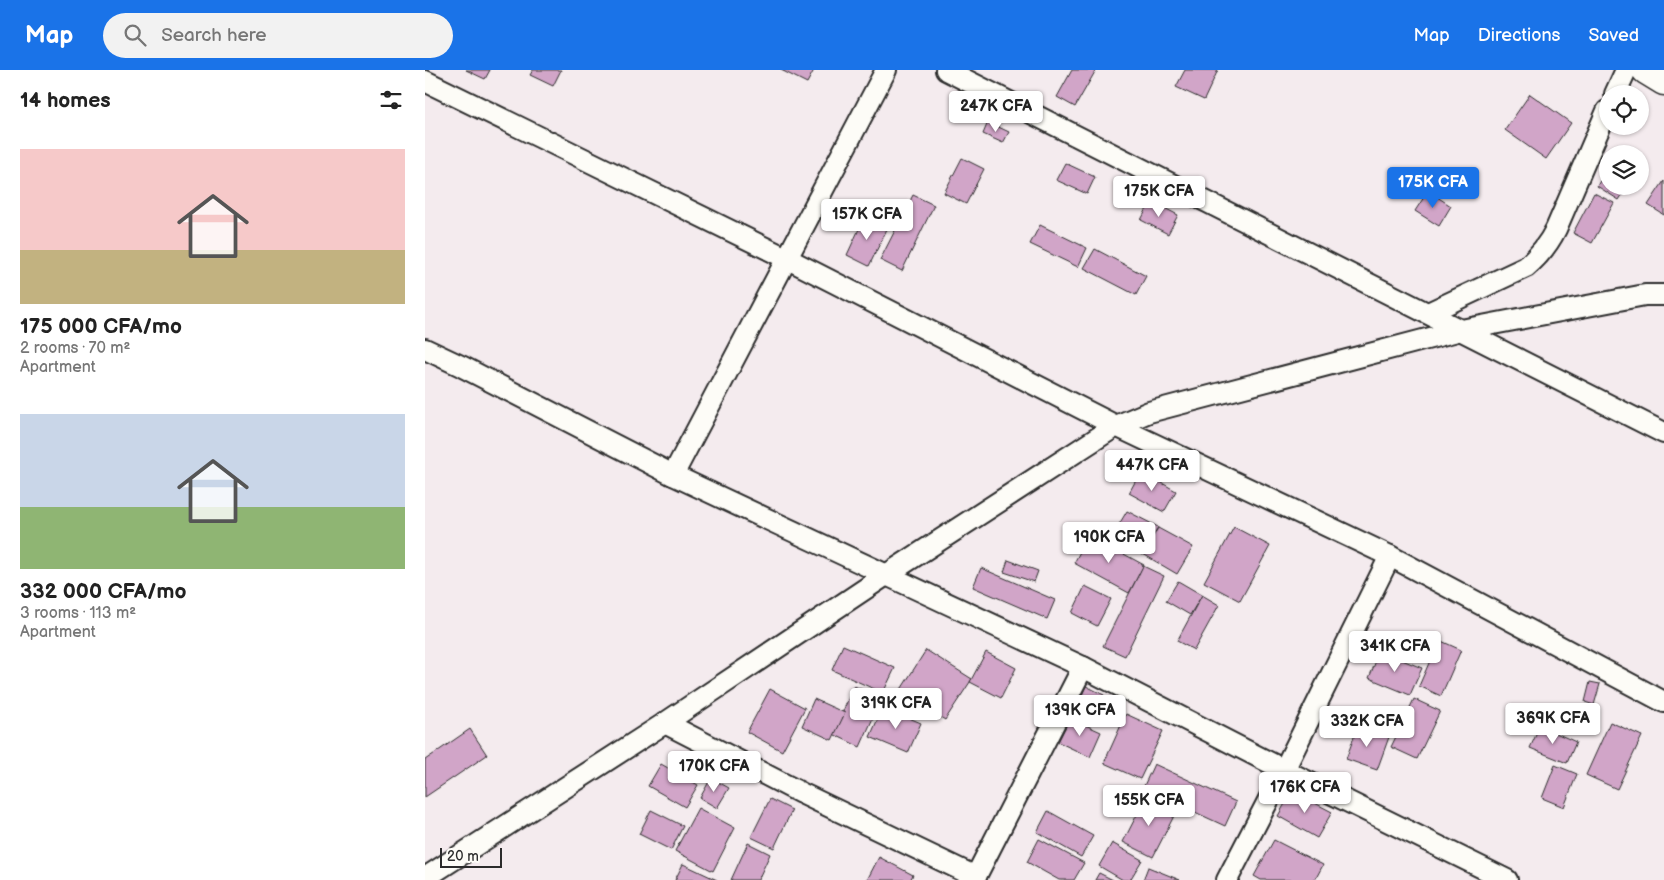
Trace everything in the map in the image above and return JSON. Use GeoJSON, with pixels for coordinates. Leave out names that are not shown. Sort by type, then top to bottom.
{"type":"FeatureCollection","features":[{"type":"Feature","properties":{"kind":"main road"},"geometry":{"type":"LineString","coordinates":[[1645,70],[1664,81]]}},
{"type":"Feature","properties":{"kind":"street"},"geometry":{"type":"LineString","coordinates":[[673,475],[886,70]]}},
{"type":"Feature","properties":{"kind":"street"},"geometry":{"type":"LineString","coordinates":[[946,70],[1664,433]]}},
{"type":"Feature","properties":{"kind":"street"},"geometry":{"type":"LineString","coordinates":[[1619,85],[1626,70]]}},
{"type":"Feature","properties":{"kind":"street"},"geometry":{"type":"LineString","coordinates":[[425,81],[786,258],[1116,426],[1389,556],[1664,702]]}},
{"type":"Feature","properties":{"kind":"street"},"geometry":{"type":"LineString","coordinates":[[1428,313],[1526,267],[1539,256],[1556,230],[1599,131]]}},
{"type":"Feature","properties":{"kind":"street"},"geometry":{"type":"LineString","coordinates":[[431,876],[665,723],[885,575],[1116,426],[1149,412],[1461,330],[1645,295],[1664,295]]}},
{"type":"Feature","properties":{"kind":"street"},"geometry":{"type":"LineString","coordinates":[[425,349],[673,475],[1083,667],[1284,770],[1507,880]]}},
{"type":"Feature","properties":{"kind":"street"},"geometry":{"type":"LineString","coordinates":[[1227,880],[1284,770],[1389,556]]}},
{"type":"Feature","properties":{"kind":"street"},"geometry":{"type":"LineString","coordinates":[[665,723],[801,793],[975,878],[1083,667]]}},
{"type":"Feature","properties":{"kind":"building"},"geometry":{"type":"Polygon","coordinates":[[[466,70],[490,70],[485,79],[466,70]]]}},
{"type":"Feature","properties":{"kind":"building"},"geometry":{"type":"Polygon","coordinates":[[[533,70],[561,70],[553,86],[530,75],[533,70]]]}},
{"type":"Feature","properties":{"kind":"building"},"geometry":{"type":"Polygon","coordinates":[[[781,70],[814,70],[807,83],[781,70]]]}},
{"type":"Feature","properties":{"kind":"building"},"geometry":{"type":"Polygon","coordinates":[[[1072,70],[1096,70],[1075,107],[1057,97],[1072,70]]]}},
{"type":"Feature","properties":{"kind":"building"},"geometry":{"type":"Polygon","coordinates":[[[1185,70],[1218,70],[1204,100],[1176,87],[1185,70]]]}},
{"type":"Feature","properties":{"kind":"building"},"geometry":{"type":"Polygon","coordinates":[[[1530,94],[1571,123],[1546,159],[1505,130],[1530,94]]]}},
{"type":"Feature","properties":{"kind":"building"},"geometry":{"type":"Polygon","coordinates":[[[988,122],[1009,132],[1003,143],[983,134],[988,122]]]}},
{"type":"Feature","properties":{"kind":"building"},"geometry":{"type":"Polygon","coordinates":[[[962,158],[984,169],[966,204],[944,193],[962,158]]]}},
{"type":"Feature","properties":{"kind":"building"},"geometry":{"type":"Polygon","coordinates":[[[1065,163],[1095,177],[1087,194],[1056,180],[1065,163]]]}},
{"type":"Feature","properties":{"kind":"building"},"geometry":{"type":"Polygon","coordinates":[[[1664,181],[1664,215],[1648,205],[1664,181]]]}},
{"type":"Feature","properties":{"kind":"building"},"geometry":{"type":"Polygon","coordinates":[[[1428,191],[1451,206],[1439,226],[1415,211],[1428,191]]]}},
{"type":"Feature","properties":{"kind":"building"},"geometry":{"type":"Polygon","coordinates":[[[1594,193],[1614,203],[1592,243],[1573,233],[1594,193]]]}},
{"type":"Feature","properties":{"kind":"building"},"geometry":{"type":"Polygon","coordinates":[[[913,195],[934,205],[902,271],[880,260],[913,195]]]}},
{"type":"Feature","properties":{"kind":"building"},"geometry":{"type":"Polygon","coordinates":[[[1611,195],[1622,195],[1619,200],[1611,195]]]}},
{"type":"Feature","properties":{"kind":"building"},"geometry":{"type":"Polygon","coordinates":[[[1151,201],[1178,215],[1168,234],[1141,220],[1151,201]]]}},
{"type":"Feature","properties":{"kind":"building"},"geometry":{"type":"Polygon","coordinates":[[[865,216],[888,227],[869,266],[847,255],[865,216]]]}},
{"type":"Feature","properties":{"kind":"building"},"geometry":{"type":"Polygon","coordinates":[[[1040,225],[1087,248],[1078,267],[1030,244],[1040,225]]]}},
{"type":"Feature","properties":{"kind":"building"},"geometry":{"type":"Polygon","coordinates":[[[1095,249],[1146,276],[1136,295],[1084,268],[1095,249]]]}},
{"type":"Feature","properties":{"kind":"building"},"geometry":{"type":"Polygon","coordinates":[[[1141,471],[1176,491],[1164,512],[1129,493],[1141,471]]]}},
{"type":"Feature","properties":{"kind":"building"},"geometry":{"type":"Polygon","coordinates":[[[1127,511],[1158,527],[1143,555],[1111,538],[1127,511]]]}},
{"type":"Feature","properties":{"kind":"building"},"geometry":{"type":"Polygon","coordinates":[[[1234,527],[1270,546],[1240,601],[1204,582],[1234,527]]]}},
{"type":"Feature","properties":{"kind":"building"},"geometry":{"type":"Polygon","coordinates":[[[1158,528],[1193,547],[1177,574],[1143,554],[1158,528]]]}},
{"type":"Feature","properties":{"kind":"building"},"geometry":{"type":"Polygon","coordinates":[[[1089,535],[1144,565],[1129,593],[1074,563],[1089,535]]]}},
{"type":"Feature","properties":{"kind":"building"},"geometry":{"type":"Polygon","coordinates":[[[1008,560],[1038,571],[1034,582],[1004,572],[1008,560]]]}},
{"type":"Feature","properties":{"kind":"building"},"geometry":{"type":"Polygon","coordinates":[[[1143,566],[1164,576],[1125,656],[1103,646],[1143,566]]]}},
{"type":"Feature","properties":{"kind":"building"},"geometry":{"type":"Polygon","coordinates":[[[981,568],[1055,600],[1047,619],[973,587],[981,568]]]}},
{"type":"Feature","properties":{"kind":"building"},"geometry":{"type":"Polygon","coordinates":[[[1178,581],[1202,595],[1190,615],[1166,601],[1178,581]]]}},
{"type":"Feature","properties":{"kind":"building"},"geometry":{"type":"Polygon","coordinates":[[[1085,586],[1111,599],[1097,626],[1072,613],[1085,586]]]}},
{"type":"Feature","properties":{"kind":"building"},"geometry":{"type":"Polygon","coordinates":[[[1202,595],[1219,605],[1194,650],[1177,641],[1202,595]]]}},
{"type":"Feature","properties":{"kind":"building"},"geometry":{"type":"Polygon","coordinates":[[[1439,640],[1461,650],[1441,696],[1419,686],[1439,640]]]}},
{"type":"Feature","properties":{"kind":"building"},"geometry":{"type":"Polygon","coordinates":[[[843,645],[895,668],[883,693],[832,670],[843,645]]]}},
{"type":"Feature","properties":{"kind":"building"},"geometry":{"type":"Polygon","coordinates":[[[926,650],[972,679],[945,720],[900,691],[926,650]]]}},
{"type":"Feature","properties":{"kind":"building"},"geometry":{"type":"Polygon","coordinates":[[[1380,651],[1422,668],[1410,695],[1369,678],[1380,651]]]}},
{"type":"Feature","properties":{"kind":"building"},"geometry":{"type":"Polygon","coordinates":[[[986,652],[1016,668],[1001,698],[970,682],[986,652]]]}},
{"type":"Feature","properties":{"kind":"building"},"geometry":{"type":"Polygon","coordinates":[[[1590,682],[1600,684],[1594,705],[1585,702],[1590,682]]]}},
{"type":"Feature","properties":{"kind":"building"},"geometry":{"type":"Polygon","coordinates":[[[854,686],[882,698],[860,747],[833,734],[854,686]]]}},
{"type":"Feature","properties":{"kind":"building"},"geometry":{"type":"Polygon","coordinates":[[[1086,686],[1104,695],[1100,704],[1082,695],[1086,686]]]}},
{"type":"Feature","properties":{"kind":"building"},"geometry":{"type":"Polygon","coordinates":[[[770,689],[805,708],[782,751],[747,732],[770,689]]]}},
{"type":"Feature","properties":{"kind":"building"},"geometry":{"type":"Polygon","coordinates":[[[814,699],[845,713],[832,740],[802,726],[814,699]]]}},
{"type":"Feature","properties":{"kind":"building"},"geometry":{"type":"Polygon","coordinates":[[[1414,699],[1440,711],[1417,759],[1391,747],[1414,699]]]}},
{"type":"Feature","properties":{"kind":"building"},"geometry":{"type":"Polygon","coordinates":[[[883,707],[921,723],[908,753],[870,737],[883,707]]]}},
{"type":"Feature","properties":{"kind":"building"},"geometry":{"type":"Polygon","coordinates":[[[1375,709],[1402,722],[1396,736],[1368,723],[1375,709]]]}},
{"type":"Feature","properties":{"kind":"building"},"geometry":{"type":"Polygon","coordinates":[[[1126,714],[1163,731],[1140,779],[1104,763],[1126,714]]]}},
{"type":"Feature","properties":{"kind":"building"},"geometry":{"type":"Polygon","coordinates":[[[1070,718],[1101,732],[1090,757],[1058,742],[1070,718]]]}},
{"type":"Feature","properties":{"kind":"building"},"geometry":{"type":"Polygon","coordinates":[[[1610,722],[1642,736],[1617,789],[1586,775],[1610,722]]]}},
{"type":"Feature","properties":{"kind":"building"},"geometry":{"type":"Polygon","coordinates":[[[1358,726],[1389,737],[1377,770],[1346,759],[1358,726]]]}},
{"type":"Feature","properties":{"kind":"building"},"geometry":{"type":"Polygon","coordinates":[[[1540,726],[1576,742],[1567,763],[1530,748],[1540,726]]]}},
{"type":"Feature","properties":{"kind":"building"},"geometry":{"type":"Polygon","coordinates":[[[470,729],[487,755],[425,797],[425,760],[470,729]]]}},
{"type":"Feature","properties":{"kind":"building"},"geometry":{"type":"Polygon","coordinates":[[[661,764],[698,785],[685,807],[648,786],[661,764]]]}},
{"type":"Feature","properties":{"kind":"building"},"geometry":{"type":"Polygon","coordinates":[[[1154,764],[1236,802],[1225,826],[1143,788],[1154,764]]]}},
{"type":"Feature","properties":{"kind":"building"},"geometry":{"type":"Polygon","coordinates":[[[1555,765],[1577,774],[1564,807],[1542,798],[1555,765]]]}},
{"type":"Feature","properties":{"kind":"building"},"geometry":{"type":"Polygon","coordinates":[[[711,778],[729,788],[717,808],[700,798],[711,778]]]}},
{"type":"Feature","properties":{"kind":"building"},"geometry":{"type":"Polygon","coordinates":[[[1292,791],[1332,812],[1317,838],[1278,816],[1292,791]]]}},
{"type":"Feature","properties":{"kind":"building"},"geometry":{"type":"Polygon","coordinates":[[[1146,797],[1176,812],[1153,857],[1123,842],[1146,797]]]}},
{"type":"Feature","properties":{"kind":"building"},"geometry":{"type":"Polygon","coordinates":[[[770,799],[792,810],[774,848],[751,837],[770,799]]]}},
{"type":"Feature","properties":{"kind":"building"},"geometry":{"type":"Polygon","coordinates":[[[698,808],[735,828],[713,871],[675,851],[698,808]]]}},
{"type":"Feature","properties":{"kind":"building"},"geometry":{"type":"Polygon","coordinates":[[[651,810],[683,826],[671,850],[639,834],[651,810]]]}},
{"type":"Feature","properties":{"kind":"building"},"geometry":{"type":"Polygon","coordinates":[[[1048,811],[1093,836],[1081,857],[1037,832],[1048,811]]]}},
{"type":"Feature","properties":{"kind":"building"},"geometry":{"type":"Polygon","coordinates":[[[1039,839],[1084,863],[1074,880],[1059,880],[1027,862],[1039,839]]]}},
{"type":"Feature","properties":{"kind":"building"},"geometry":{"type":"Polygon","coordinates":[[[1274,840],[1323,865],[1315,880],[1261,880],[1254,876],[1274,840]]]}},
{"type":"Feature","properties":{"kind":"building"},"geometry":{"type":"Polygon","coordinates":[[[748,843],[770,854],[758,880],[731,880],[748,843]]]}},
{"type":"Feature","properties":{"kind":"building"},"geometry":{"type":"Polygon","coordinates":[[[1112,843],[1142,860],[1130,880],[1123,880],[1099,866],[1112,843]]]}},
{"type":"Feature","properties":{"kind":"building"},"geometry":{"type":"Polygon","coordinates":[[[879,857],[913,875],[910,880],[867,880],[879,857]]]}},
{"type":"Feature","properties":{"kind":"building"},"geometry":{"type":"Polygon","coordinates":[[[683,864],[717,880],[675,880],[683,864]]]}},
{"type":"Feature","properties":{"kind":"building"},"geometry":{"type":"Polygon","coordinates":[[[1148,867],[1180,880],[1143,880],[1148,867]]]}},
{"type":"Feature","properties":{"kind":"building"},"geometry":{"type":"Polygon","coordinates":[[[1099,873],[1113,880],[1095,880],[1099,873]]]}}]}
